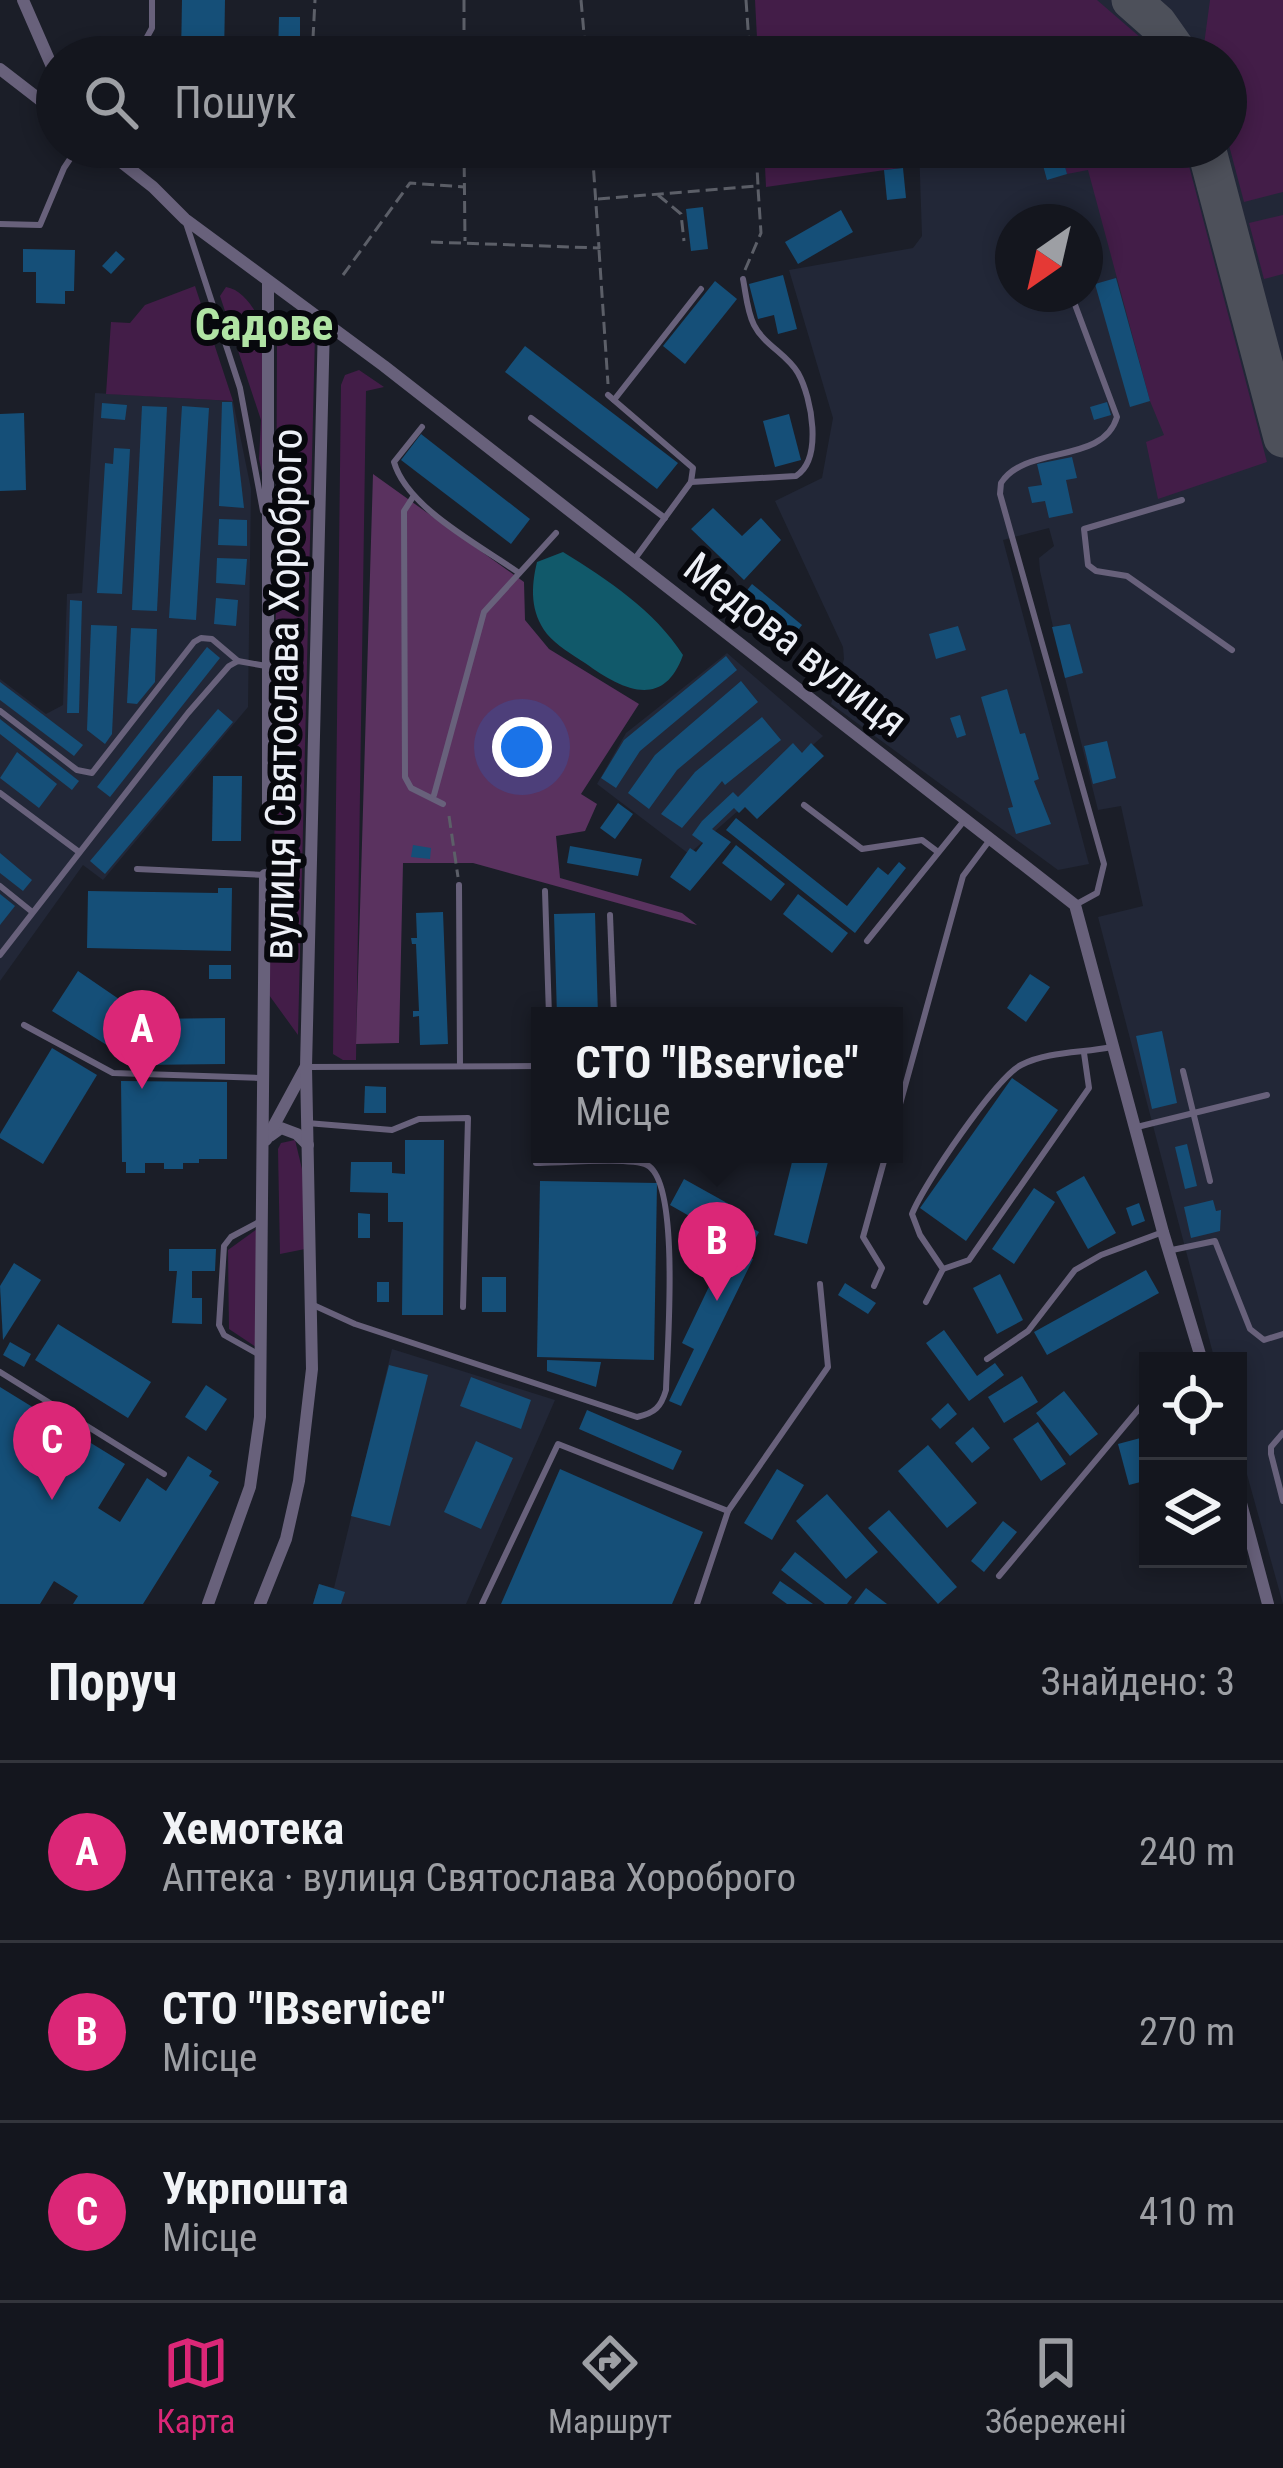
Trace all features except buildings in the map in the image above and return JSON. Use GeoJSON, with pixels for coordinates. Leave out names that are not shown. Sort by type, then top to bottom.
{"type":"FeatureCollection","features":[{"type":"Feature","properties":{"kind":"street"},"geometry":{"type":"LineString","coordinates":[[22,0],[38,36]]}},
{"type":"Feature","properties":{"kind":"street"},"geometry":{"type":"LineString","coordinates":[[0,69],[36,97]]}},
{"type":"Feature","properties":{"kind":"street","name":"Медова вулиця"},"geometry":{"type":"LineString","coordinates":[[128,168],[185,220],[634,560],[1075,905]]}},
{"type":"Feature","properties":{"kind":"street","name":"вулиця Святослава Хороброго"},"geometry":{"type":"LineString","coordinates":[[268,281],[268,812]]}},
{"type":"Feature","properties":{"kind":"street","name":"вулиця Святослава Хороброго"},"geometry":{"type":"LineString","coordinates":[[260,1604],[286,1539],[299,1481],[310,1388],[306,1067],[324,323]]}},
{"type":"Feature","properties":{"kind":"street","name":"вулиця Святослава Хороброго"},"geometry":{"type":"LineString","coordinates":[[208,1604],[250,1487],[260,1417],[265,875]]}},
{"type":"Feature","properties":{"kind":"street"},"geometry":{"type":"LineString","coordinates":[[1075,905],[1162,1232],[1199,1352]]}},
{"type":"Feature","properties":{"kind":"street","name":"вулиця Святослава Хороброго"},"geometry":{"type":"LineString","coordinates":[[262,1146],[306,1067]]}},
{"type":"Feature","properties":{"kind":"street"},"geometry":{"type":"LineString","coordinates":[[262,1146],[281,1129],[308,1144]]}},
{"type":"Feature","properties":{"kind":"street"},"geometry":{"type":"LineString","coordinates":[[1247,1526],[1268,1604]]}},
{"type":"Feature","properties":{"kind":"lane"},"geometry":{"type":"LineString","coordinates":[[148,36],[152,0]]}},
{"type":"Feature","properties":{"kind":"lane"},"geometry":{"type":"LineString","coordinates":[[0,224],[40,225],[64,168]]}},
{"type":"Feature","properties":{"kind":"lane"},"geometry":{"type":"LineString","coordinates":[[185,220],[240,388],[267,526]]}},
{"type":"Feature","properties":{"kind":"lane"},"geometry":{"type":"LineString","coordinates":[[691,482],[796,476],[812,460],[804,387],[797,372],[760,336],[751,320],[743,279]]}},
{"type":"Feature","properties":{"kind":"lane"},"geometry":{"type":"LineString","coordinates":[[634,560],[691,482],[690,461],[611,397],[700,289]]}},
{"type":"Feature","properties":{"kind":"lane"},"geometry":{"type":"LineString","coordinates":[[1075,905],[1097,893],[1104,864],[1000,494],[1001,483],[1015,468],[1105,439],[1115,425],[1117,417],[1079,312]]}},
{"type":"Feature","properties":{"kind":"lane"},"geometry":{"type":"LineString","coordinates":[[532,418],[664,518]]}},
{"type":"Feature","properties":{"kind":"lane"},"geometry":{"type":"LineString","coordinates":[[422,427],[394,462],[398,476],[413,497],[519,574]]}},
{"type":"Feature","properties":{"kind":"lane"},"geometry":{"type":"LineString","coordinates":[[413,497],[404,512],[405,777],[411,788],[443,804]]}},
{"type":"Feature","properties":{"kind":"lane"},"geometry":{"type":"LineString","coordinates":[[1182,500],[1084,529],[1088,565],[1096,571],[1127,576],[1232,650]]}},
{"type":"Feature","properties":{"kind":"lane"},"geometry":{"type":"LineString","coordinates":[[434,796],[484,612],[556,533]]}},
{"type":"Feature","properties":{"kind":"lane"},"geometry":{"type":"LineString","coordinates":[[0,711],[77,770],[92,773],[199,639],[212,640],[238,661],[266,666]]}},
{"type":"Feature","properties":{"kind":"lane"},"geometry":{"type":"LineString","coordinates":[[0,955],[188,712],[238,661]]}},
{"type":"Feature","properties":{"kind":"lane"},"geometry":{"type":"LineString","coordinates":[[0,793],[80,852]]}},
{"type":"Feature","properties":{"kind":"lane"},"geometry":{"type":"LineString","coordinates":[[804,805],[862,849],[922,841],[939,853]]}},
{"type":"Feature","properties":{"kind":"lane"},"geometry":{"type":"LineString","coordinates":[[867,940],[967,818]]}},
{"type":"Feature","properties":{"kind":"lane"},"geometry":{"type":"LineString","coordinates":[[903,1093],[963,876],[992,837]]}},
{"type":"Feature","properties":{"kind":"lane"},"geometry":{"type":"LineString","coordinates":[[137,868],[265,875]]}},
{"type":"Feature","properties":{"kind":"lane"},"geometry":{"type":"LineString","coordinates":[[459,885],[460,1066]]}},
{"type":"Feature","properties":{"kind":"lane"},"geometry":{"type":"LineString","coordinates":[[0,886],[31,911]]}},
{"type":"Feature","properties":{"kind":"lane"},"geometry":{"type":"LineString","coordinates":[[545,891],[549,1007]]}},
{"type":"Feature","properties":{"kind":"lane"},"geometry":{"type":"LineString","coordinates":[[610,915],[614,1007]]}},
{"type":"Feature","properties":{"kind":"lane"},"geometry":{"type":"LineString","coordinates":[[24,1025],[112,1073],[263,1078]]}},
{"type":"Feature","properties":{"kind":"lane"},"geometry":{"type":"LineString","coordinates":[[944,1269],[914,1225],[916,1204],[1006,1075],[1037,1058],[1115,1046]]}},
{"type":"Feature","properties":{"kind":"lane"},"geometry":{"type":"LineString","coordinates":[[926,1302],[944,1269],[969,1260],[1089,1088],[1084,1052]]}},
{"type":"Feature","properties":{"kind":"lane"},"geometry":{"type":"LineString","coordinates":[[306,1067],[531,1066]]}},
{"type":"Feature","properties":{"kind":"lane"},"geometry":{"type":"LineString","coordinates":[[1183,1071],[1210,1181]]}},
{"type":"Feature","properties":{"kind":"lane"},"geometry":{"type":"LineString","coordinates":[[1137,1127],[1267,1095]]}},
{"type":"Feature","properties":{"kind":"lane"},"geometry":{"type":"LineString","coordinates":[[307,1123],[392,1130],[419,1119],[468,1118],[463,1307]]}},
{"type":"Feature","properties":{"kind":"lane"},"geometry":{"type":"LineString","coordinates":[[311,1304],[355,1324],[638,1418],[652,1414],[662,1405],[666,1390],[669,1226],[663,1183],[642,1163]]}},
{"type":"Feature","properties":{"kind":"lane"},"geometry":{"type":"LineString","coordinates":[[874,1286],[882,1268],[863,1237],[884,1163]]}},
{"type":"Feature","properties":{"kind":"lane"},"geometry":{"type":"LineString","coordinates":[[262,1220],[224,1246],[219,1324],[231,1340],[262,1357]]}},
{"type":"Feature","properties":{"kind":"lane"},"geometry":{"type":"LineString","coordinates":[[987,1359],[1028,1331],[1075,1270],[1162,1232]]}},
{"type":"Feature","properties":{"kind":"lane"},"geometry":{"type":"LineString","coordinates":[[1168,1251],[1215,1241],[1250,1329],[1264,1340],[1283,1334]]}},
{"type":"Feature","properties":{"kind":"lane"},"geometry":{"type":"LineString","coordinates":[[697,1604],[728,1511],[828,1367],[820,1284]]}},
{"type":"Feature","properties":{"kind":"lane"},"geometry":{"type":"LineString","coordinates":[[0,1372],[164,1474]]}},
{"type":"Feature","properties":{"kind":"lane"},"geometry":{"type":"LineString","coordinates":[[999,1576],[1139,1409]]}},
{"type":"Feature","properties":{"kind":"lane"},"geometry":{"type":"LineString","coordinates":[[1283,1433],[1271,1454],[1283,1502]]}},
{"type":"Feature","properties":{"kind":"lane"},"geometry":{"type":"LineString","coordinates":[[482,1604],[558,1444],[728,1511]]}},
{"type":"Feature","properties":{"kind":"path"},"geometry":{"type":"LineString","coordinates":[[313,36],[315,0]]}},
{"type":"Feature","properties":{"kind":"path"},"geometry":{"type":"LineString","coordinates":[[464,0],[464,36]]}},
{"type":"Feature","properties":{"kind":"path"},"geometry":{"type":"LineString","coordinates":[[581,0],[584,36]]}},
{"type":"Feature","properties":{"kind":"path"},"geometry":{"type":"LineString","coordinates":[[746,0],[749,36]]}},
{"type":"Feature","properties":{"kind":"path"},"geometry":{"type":"LineString","coordinates":[[465,168],[465,244]]}},
{"type":"Feature","properties":{"kind":"path"},"geometry":{"type":"LineString","coordinates":[[594,168],[611,397]]}},
{"type":"Feature","properties":{"kind":"path"},"geometry":{"type":"LineString","coordinates":[[743,279],[761,233],[757,168]]}},
{"type":"Feature","properties":{"kind":"path"},"geometry":{"type":"LineString","coordinates":[[343,275],[410,183],[465,187]]}},
{"type":"Feature","properties":{"kind":"path"},"geometry":{"type":"LineString","coordinates":[[596,199],[758,186]]}},
{"type":"Feature","properties":{"kind":"path"},"geometry":{"type":"LineString","coordinates":[[656,194],[681,214],[684,241]]}},
{"type":"Feature","properties":{"kind":"path"},"geometry":{"type":"LineString","coordinates":[[431,242],[599,248]]}},
{"type":"Feature","properties":{"kind":"path"},"geometry":{"type":"LineString","coordinates":[[443,804],[451,820],[459,885]]}},
{"type":"Feature","properties":{"kind":"shaded area"},"geometry":{"type":"Polygon","coordinates":[[[755,0],[1097,0],[1139,36],[757,36],[755,0]]]}},
{"type":"Feature","properties":{"kind":"shaded area"},"geometry":{"type":"Polygon","coordinates":[[[896,0],[1283,0],[1283,1604],[1247,1474],[1247,1352],[1213,1352],[1098,917],[1143,906],[1121,806],[1098,810],[1065,678],[1040,571],[1039,558],[1054,546],[1049,528],[1003,540],[1089,864],[1058,870],[831,704],[843,647],[775,501],[822,478],[833,418],[789,270],[913,248],[922,236],[920,168],[1247,168],[1247,36],[899,36],[896,0]]]}},
{"type":"Feature","properties":{"kind":"shaded area"},"geometry":{"type":"Polygon","coordinates":[[[1210,0],[1283,0],[1283,192],[1244,202],[1235,168],[1247,168],[1247,36],[1205,36],[1210,0]]]}},
{"type":"Feature","properties":{"kind":"shaded area"},"geometry":{"type":"Polygon","coordinates":[[[765,168],[899,168],[766,187],[765,168]]]}},
{"type":"Feature","properties":{"kind":"shaded area"},"geometry":{"type":"Polygon","coordinates":[[[1065,168],[1190,168],[1267,462],[1158,499],[1146,442],[1164,435],[1150,401],[1103,226],[1103,204],[1097,204],[1088,170],[1067,174],[1065,168]]]}},
{"type":"Feature","properties":{"kind":"shaded area"},"geometry":{"type":"Polygon","coordinates":[[[1283,215],[1283,274],[1264,279],[1249,223],[1283,215]]]}},
{"type":"Feature","properties":{"kind":"shaded area"},"geometry":{"type":"Polygon","coordinates":[[[195,286],[233,401],[106,394],[111,322],[130,323],[145,305],[195,286]]]}},
{"type":"Feature","properties":{"kind":"shaded area"},"geometry":{"type":"Polygon","coordinates":[[[226,287],[245,298],[265,331],[264,482],[259,459],[261,420],[220,296],[226,287]]]}},
{"type":"Feature","properties":{"kind":"shaded area"},"geometry":{"type":"Polygon","coordinates":[[[291,329],[315,334],[298,1035],[269,995],[275,812],[277,345],[291,329]]]}},
{"type":"Feature","properties":{"kind":"shaded area"},"geometry":{"type":"Polygon","coordinates":[[[359,370],[384,387],[366,391],[356,1060],[343,1060],[333,1054],[341,385],[345,375],[359,370]]]}},
{"type":"Feature","properties":{"kind":"shaded area"},"geometry":{"type":"Polygon","coordinates":[[[95,393],[233,401],[251,489],[248,707],[103,880],[83,865],[0,981],[0,679],[46,714],[63,705],[67,594],[82,593],[95,393]]]}},
{"type":"Feature","properties":{"kind":"shaded area"},"geometry":{"type":"Polygon","coordinates":[[[373,474],[524,582],[525,620],[549,649],[639,704],[581,794],[597,804],[585,831],[556,836],[560,878],[682,913],[697,925],[473,863],[403,863],[399,1043],[356,1044],[373,474]]]}},
{"type":"Feature","properties":{"kind":"shaded area"},"geometry":{"type":"Polygon","coordinates":[[[727,653],[823,736],[689,854],[597,784],[626,733],[727,653]]]}},
{"type":"Feature","properties":{"kind":"shaded area"},"geometry":{"type":"Polygon","coordinates":[[[295,1140],[303,1173],[305,1249],[280,1254],[278,1149],[281,1143],[295,1140]]]}},
{"type":"Feature","properties":{"kind":"shaded area"},"geometry":{"type":"Polygon","coordinates":[[[257,1229],[256,1347],[229,1329],[228,1250],[257,1229]]]}},
{"type":"Feature","properties":{"kind":"shaded area"},"geometry":{"type":"Polygon","coordinates":[[[392,1349],[555,1400],[466,1604],[313,1604],[319,1584],[334,1588],[392,1349]]]}},
{"type":"Feature","properties":{"kind":"water"},"geometry":{"type":"Polygon","coordinates":[[[563,552],[629,597],[671,639],[683,655],[664,684],[653,689],[627,687],[547,634],[535,608],[535,571],[537,562],[563,552]]]}},
{"type":"Feature","properties":{"kind":"taxiway"},"geometry":{"type":"LineString","coordinates":[[1131,0],[1166,36]]}},
{"type":"Feature","properties":{"kind":"taxiway"},"geometry":{"type":"LineString","coordinates":[[1212,168],[1283,438]]}},
{"type":"Feature","properties":{"kind":"place","name":"Хемотека"},"geometry":{"type":"Point","coordinates":[142,1089]}},
{"type":"Feature","properties":{"kind":"place","name":"СТО \"IBservice\""},"geometry":{"type":"Point","coordinates":[717,1301]}},
{"type":"Feature","properties":{"kind":"place","name":"Укрпошта"},"geometry":{"type":"Point","coordinates":[52,1500]}},
{"type":"Feature","properties":{"kind":"district","name":"Садове"},"geometry":{"type":"Point","coordinates":[264,324]}}]}
